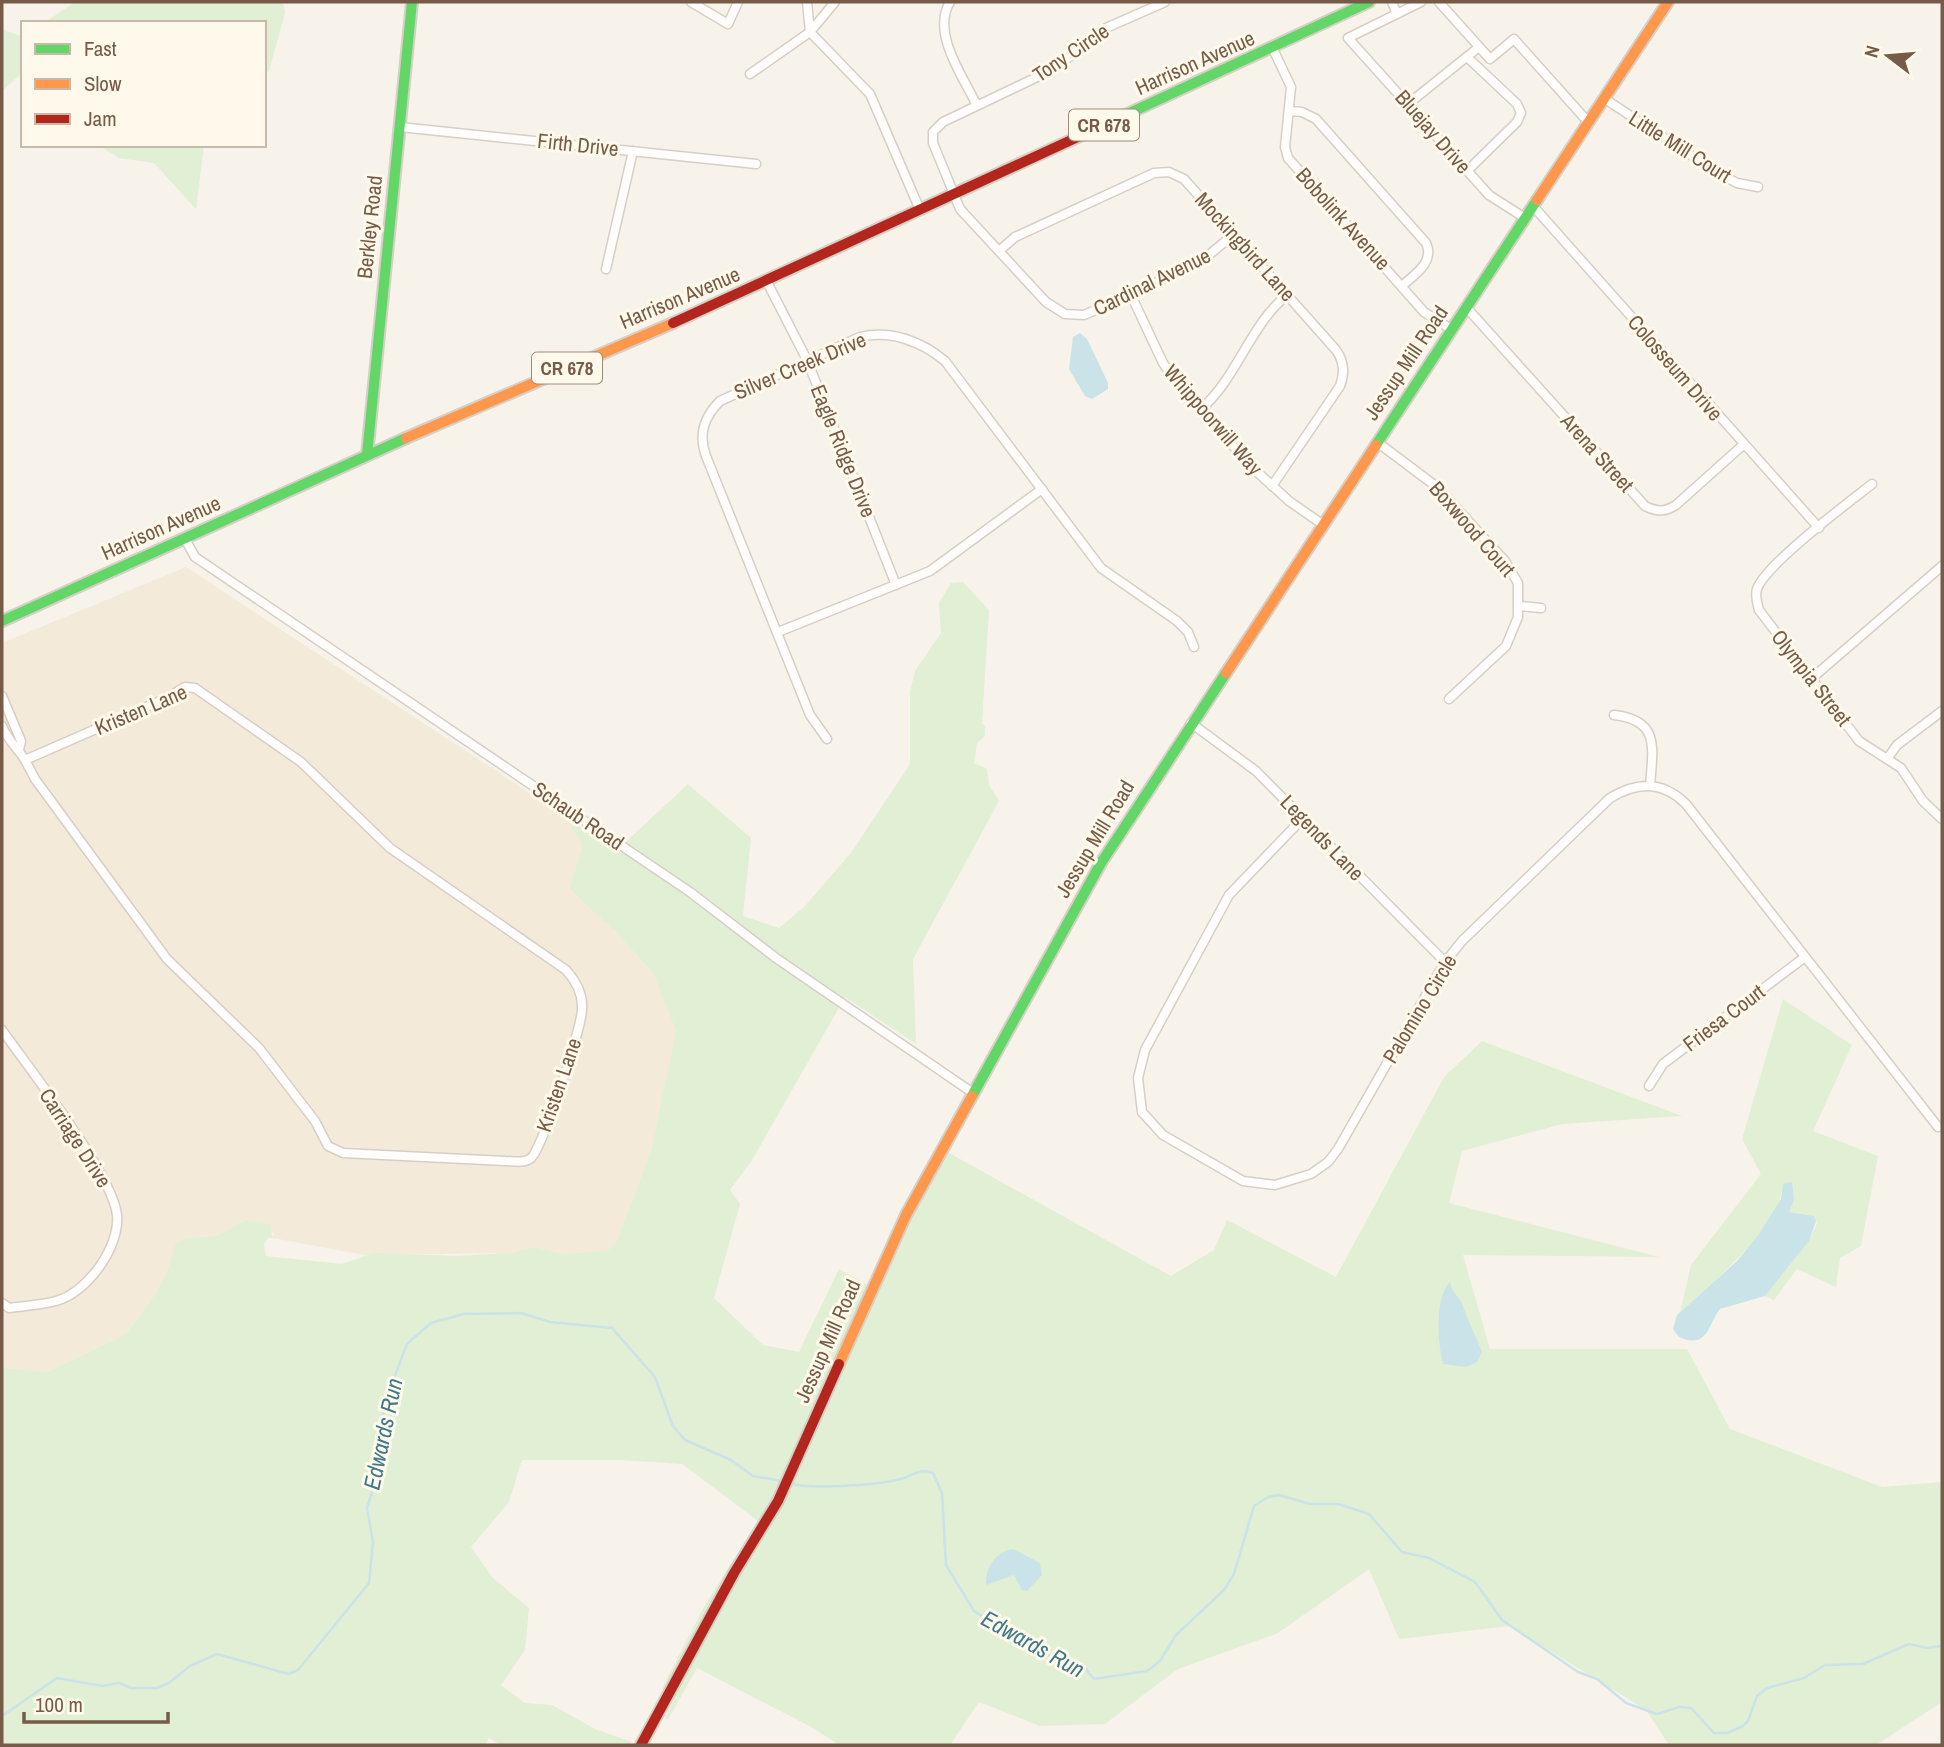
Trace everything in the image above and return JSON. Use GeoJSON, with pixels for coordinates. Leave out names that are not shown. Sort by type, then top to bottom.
{"type":"FeatureCollection","features":[{"type":"Feature","properties":{"kind":"street","name":"Berkley Road"},"geometry":{"type":"LineString","coordinates":[[367,455],[412,2]]}},
{"type":"Feature","properties":{"kind":"street"},"geometry":{"type":"LineString","coordinates":[[691,2],[728,24],[738,2]]}},
{"type":"Feature","properties":{"kind":"street"},"geometry":{"type":"LineString","coordinates":[[807,2],[810,32],[870,94],[920,210]]}},
{"type":"Feature","properties":{"kind":"street"},"geometry":{"type":"LineString","coordinates":[[750,74],[810,32],[835,2]]}},
{"type":"Feature","properties":{"kind":"street"},"geometry":{"type":"LineString","coordinates":[[950,2],[944,17],[945,35],[976,104]]}},
{"type":"Feature","properties":{"kind":"street","name":"Tony Circle"},"geometry":{"type":"LineString","coordinates":[[956,191],[936,152],[933,132],[937,125],[976,104],[1054,69],[1106,28],[1165,2]]}},
{"type":"Feature","properties":{"kind":"street","name":"Harrison Avenue"},"geometry":{"type":"LineString","coordinates":[[2,621],[367,455],[767,282],[956,191],[1273,49],[1369,2]]}},
{"type":"Feature","properties":{"kind":"street"},"geometry":{"type":"LineString","coordinates":[[1392,2],[1397,14],[1421,2]]}},
{"type":"Feature","properties":{"kind":"street"},"geometry":{"type":"LineString","coordinates":[[1439,2],[1490,59]]}},
{"type":"Feature","properties":{"kind":"street","name":"Jessup Mill Road"},"geometry":{"type":"LineString","coordinates":[[641,1745],[734,1573],[778,1501],[892,1243],[1101,863],[1668,2]]}},
{"type":"Feature","properties":{"kind":"street","name":"Bluejay Drive"},"geometry":{"type":"LineString","coordinates":[[1397,14],[1348,38],[1497,202],[1525,218]]}},
{"type":"Feature","properties":{"kind":"street"},"geometry":{"type":"LineString","coordinates":[[1480,69],[1514,39],[1589,123]]}},
{"type":"Feature","properties":{"kind":"street"},"geometry":{"type":"LineString","coordinates":[[1408,104],[1479,47]]}},
{"type":"Feature","properties":{"kind":"street","name":"Bobolink Avenue"},"geometry":{"type":"LineString","coordinates":[[1273,49],[1290,79],[1290,111],[1285,148],[1288,158],[1424,312],[1451,329]]}},
{"type":"Feature","properties":{"kind":"street"},"geometry":{"type":"LineString","coordinates":[[1467,57],[1517,104],[1521,113],[1517,122],[1467,171]]}},
{"type":"Feature","properties":{"kind":"street","name":"Little Mill Court"},"geometry":{"type":"LineString","coordinates":[[1605,99],[1718,173],[1737,183],[1758,187]]}},
{"type":"Feature","properties":{"kind":"street"},"geometry":{"type":"LineString","coordinates":[[1290,111],[1309,115],[1325,128],[1426,243],[1429,256],[1426,263],[1402,286]]}},
{"type":"Feature","properties":{"kind":"street","name":"Firth Drive"},"geometry":{"type":"LineString","coordinates":[[400,127],[756,164]]}},
{"type":"Feature","properties":{"kind":"street"},"geometry":{"type":"LineString","coordinates":[[606,269],[633,151]]}},
{"type":"Feature","properties":{"kind":"street","name":"Mockingbird Lane"},"geometry":{"type":"LineString","coordinates":[[999,251],[1015,237],[1163,172],[1184,179],[1338,353],[1343,373],[1337,391],[1272,486]]}},
{"type":"Feature","properties":{"kind":"street","name":"Cardinal Avenue"},"geometry":{"type":"LineString","coordinates":[[956,191],[960,209],[1046,302],[1061,312],[1084,315],[1131,295],[1205,258],[1233,234]]}},
{"type":"Feature","properties":{"kind":"street","name":"Colosseum Drive"},"geometry":{"type":"LineString","coordinates":[[1533,206],[1819,528]]}},
{"type":"Feature","properties":{"kind":"street","name":"Eagle Ridge Drive"},"geometry":{"type":"LineString","coordinates":[[767,282],[807,360],[896,585]]}},
{"type":"Feature","properties":{"kind":"street","name":"Whippoorwill Way"},"geometry":{"type":"LineString","coordinates":[[1131,295],[1163,363],[1201,409],[1272,486],[1322,524]]}},
{"type":"Feature","properties":{"kind":"street"},"geometry":{"type":"LineString","coordinates":[[1201,409],[1213,397],[1267,315],[1287,295]]}},
{"type":"Feature","properties":{"kind":"street","name":"Arena Street"},"geometry":{"type":"LineString","coordinates":[[1466,307],[1645,506],[1654,511],[1667,510],[1676,505],[1743,445]]}},
{"type":"Feature","properties":{"kind":"street","name":"Silver Creek Drive"},"geometry":{"type":"LineString","coordinates":[[827,739],[810,715],[706,456],[702,430],[710,410],[720,401],[807,360],[872,334],[906,338],[927,347],[945,361],[1101,568],[1177,621],[1188,632],[1195,647]]}},
{"type":"Feature","properties":{"kind":"street","name":"Boxwood Court"},"geometry":{"type":"LineString","coordinates":[[1377,442],[1424,474],[1505,561],[1518,583],[1520,606],[1516,626],[1506,646],[1448,699]]}},
{"type":"Feature","properties":{"kind":"street"},"geometry":{"type":"LineString","coordinates":[[1819,528],[1872,484]]}},
{"type":"Feature","properties":{"kind":"street"},"geometry":{"type":"LineString","coordinates":[[778,632],[944,563],[1042,489]]}},
{"type":"Feature","properties":{"kind":"street","name":"Olympia Street"},"geometry":{"type":"LineString","coordinates":[[1819,528],[1769,571],[1756,590],[1759,610],[1859,741],[1901,768],[1923,801],[1942,819]]}},
{"type":"Feature","properties":{"kind":"street","name":"Schaub Road"},"geometry":{"type":"LineString","coordinates":[[185,539],[195,556],[690,892],[776,958],[973,1093]]}},
{"type":"Feature","properties":{"kind":"street"},"geometry":{"type":"LineString","coordinates":[[1811,679],[1942,566]]}},
{"type":"Feature","properties":{"kind":"street"},"geometry":{"type":"LineString","coordinates":[[1520,606],[1541,608]]}},
{"type":"Feature","properties":{"kind":"street","name":"Kristen Lane"},"geometry":{"type":"LineString","coordinates":[[2,726],[10,745],[19,750],[35,779],[142,929],[167,959],[259,1048],[315,1121],[330,1148],[343,1153],[525,1162],[533,1156],[547,1124],[581,1020],[582,1002],[574,980],[553,960],[384,844],[301,762],[190,687],[25,760]]}},
{"type":"Feature","properties":{"kind":"street","name":"Kristen Lane"},"geometry":{"type":"LineString","coordinates":[[2,696],[21,741],[19,750]]}},
{"type":"Feature","properties":{"kind":"street"},"geometry":{"type":"LineString","coordinates":[[1887,759],[1897,745],[1942,711]]}},
{"type":"Feature","properties":{"kind":"street"},"geometry":{"type":"LineString","coordinates":[[1614,715],[1636,719],[1647,730],[1653,750],[1650,785],[1665,788],[1686,804],[1938,1128]]}},
{"type":"Feature","properties":{"kind":"street","name":"Legends Lane"},"geometry":{"type":"LineString","coordinates":[[1191,723],[1256,771],[1444,962]]}},
{"type":"Feature","properties":{"kind":"street","name":"Palomino Circle"},"geometry":{"type":"LineString","coordinates":[[1303,818],[1229,895],[1145,1050],[1139,1068],[1142,1112],[1153,1125],[1172,1141],[1243,1181],[1275,1185],[1311,1174],[1328,1162],[1338,1149],[1444,962],[1462,941],[1611,798],[1630,787],[1650,785]]}},
{"type":"Feature","properties":{"kind":"street","name":"Friesa Court"},"geometry":{"type":"LineString","coordinates":[[1649,1086],[1663,1064],[1805,957]]}},
{"type":"Feature","properties":{"kind":"street","name":"Carriage Drive"},"geometry":{"type":"LineString","coordinates":[[2,1030],[55,1105],[110,1191],[117,1216],[109,1249],[93,1278],[59,1301],[9,1308],[2,1303]]}},
{"type":"Feature","properties":{"kind":"shaded area"},"geometry":{"type":"Polygon","coordinates":[[[186,567],[572,821],[571,828],[583,845],[614,930],[653,973],[676,1031],[651,1151],[616,1243],[608,1250],[563,1254],[533,1247],[510,1253],[364,1255],[273,1238],[274,1233],[246,1220],[216,1236],[184,1238],[175,1245],[167,1272],[154,1296],[126,1334],[48,1372],[2,1368],[2,643],[186,567]]]}},
{"type":"Feature","properties":{"kind":"green space"},"geometry":{"type":"Polygon","coordinates":[[[75,2],[283,2],[285,13],[269,71],[266,72],[266,21],[47,21],[75,2]]]}},
{"type":"Feature","properties":{"kind":"green space"},"geometry":{"type":"Polygon","coordinates":[[[2,29],[21,36],[21,74],[2,91],[2,29]]]}},
{"type":"Feature","properties":{"kind":"green space"},"geometry":{"type":"Polygon","coordinates":[[[101,147],[204,147],[196,209],[154,163],[119,158],[101,147]]]}},
{"type":"Feature","properties":{"kind":"green space"},"geometry":{"type":"Polygon","coordinates":[[[963,582],[989,610],[982,723],[985,736],[977,743],[974,763],[987,769],[989,785],[999,801],[913,959],[916,1044],[845,997],[751,1162],[730,1190],[740,1204],[714,1298],[763,1345],[799,1352],[839,1269],[871,1287],[942,1149],[1171,1276],[1214,1250],[1227,1220],[1336,1277],[1444,1077],[1482,1041],[1682,1116],[1562,1124],[1462,1151],[1449,1203],[1659,1257],[1463,1255],[1490,1349],[1687,1349],[1730,1429],[1882,1487],[1942,1482],[1942,1702],[1876,1745],[1669,1745],[1646,1710],[1510,1626],[1399,1639],[1369,1569],[1278,1633],[1178,1669],[1105,1724],[1040,1726],[979,1702],[950,1745],[839,1745],[815,1729],[697,1668],[668,1720],[665,1718],[674,1700],[665,1695],[662,1688],[705,1605],[758,1521],[682,1464],[620,1460],[522,1460],[509,1502],[471,1547],[492,1577],[529,1608],[525,1650],[501,1685],[525,1703],[552,1705],[595,1729],[632,1742],[630,1745],[500,1745],[489,1738],[485,1745],[2,1745],[2,1368],[48,1372],[126,1334],[154,1296],[167,1272],[175,1245],[184,1238],[216,1236],[246,1220],[269,1224],[273,1238],[268,1238],[264,1244],[266,1256],[342,1264],[374,1253],[456,1256],[510,1253],[534,1247],[563,1254],[608,1250],[616,1243],[651,1151],[676,1031],[653,973],[614,930],[570,889],[583,845],[571,828],[572,821],[616,851],[688,784],[751,838],[743,916],[779,928],[804,907],[851,853],[910,764],[910,692],[915,671],[941,633],[939,603],[951,583],[963,582]]]}},
{"type":"Feature","properties":{"kind":"green space"},"geometry":{"type":"Polygon","coordinates":[[[1783,999],[1852,1045],[1813,1131],[1878,1156],[1861,1246],[1840,1258],[1836,1287],[1797,1269],[1774,1300],[1765,1296],[1809,1241],[1817,1223],[1814,1216],[1789,1212],[1782,1187],[1779,1202],[1757,1237],[1680,1312],[1691,1265],[1761,1174],[1742,1139],[1783,999]]]}},
{"type":"Feature","properties":{"kind":"water"},"geometry":{"type":"Polygon","coordinates":[[[1080,333],[1087,339],[1108,383],[1108,389],[1092,399],[1085,396],[1069,369],[1073,337],[1080,333]]]}},
{"type":"Feature","properties":{"kind":"water"},"geometry":{"type":"Polygon","coordinates":[[[1792,1182],[1794,1200],[1789,1212],[1814,1216],[1816,1221],[1809,1241],[1765,1296],[1720,1309],[1702,1338],[1689,1340],[1679,1337],[1673,1329],[1677,1315],[1737,1261],[1759,1234],[1781,1199],[1783,1184],[1792,1182]]]}},
{"type":"Feature","properties":{"kind":"water"},"geometry":{"type":"Polygon","coordinates":[[[1450,1282],[1462,1303],[1482,1352],[1477,1362],[1466,1367],[1443,1364],[1441,1355],[1439,1309],[1450,1282]]]}},
{"type":"Feature","properties":{"kind":"water"},"geometry":{"type":"Polygon","coordinates":[[[1013,1549],[1040,1563],[1042,1575],[1027,1591],[1022,1590],[1014,1575],[986,1585],[987,1572],[993,1561],[1001,1553],[1013,1549]]]}},
{"type":"Feature","properties":{"kind":"waterway","name":"Edwards Run"},"geometry":{"type":"LineString","coordinates":[[2,1716],[57,1678],[102,1686],[119,1683],[131,1688],[157,1688],[169,1683],[190,1666],[217,1654],[289,1674],[298,1670],[369,1583],[373,1542],[367,1508],[380,1467],[381,1422],[389,1391],[407,1344],[431,1323],[464,1314],[521,1313],[550,1322],[612,1328],[655,1377],[673,1426],[685,1440],[731,1460],[753,1476],[782,1481]]}},
{"type":"Feature","properties":{"kind":"waterway","name":"Edwards Run"},"geometry":{"type":"LineString","coordinates":[[788,1483],[811,1486],[858,1485],[897,1480],[919,1472],[933,1473],[942,1493],[946,1565],[974,1611],[1018,1639],[1038,1645],[1047,1655],[1084,1667],[1094,1679],[1147,1671],[1160,1661],[1176,1635],[1224,1590],[1234,1574],[1254,1506],[1268,1497],[1279,1495],[1310,1504],[1338,1504],[1369,1514],[1402,1552],[1429,1558],[1475,1582],[1502,1620],[1578,1672],[1597,1679],[1626,1703],[1657,1714],[1679,1707],[1691,1708],[1714,1733],[1727,1733],[1743,1726],[1748,1721],[1757,1696],[1767,1688],[1804,1678],[1825,1665],[1863,1664],[1909,1644],[1927,1648],[1942,1646]]}},
{"type":"Feature","properties":{"kind":"traffic: fast"},"geometry":{"type":"LineString","coordinates":[[367,455],[412,2]]}},
{"type":"Feature","properties":{"kind":"traffic: fast"},"geometry":{"type":"LineString","coordinates":[[1080,136],[1369,2]]}},
{"type":"Feature","properties":{"kind":"traffic: fast"},"geometry":{"type":"LineString","coordinates":[[1376,445],[1537,200]]}},
{"type":"Feature","properties":{"kind":"traffic: fast"},"geometry":{"type":"LineString","coordinates":[[2,621],[406,438]]}},
{"type":"Feature","properties":{"kind":"traffic: fast"},"geometry":{"type":"LineString","coordinates":[[972,1096],[1101,863],[1226,673]]}},
{"type":"Feature","properties":{"kind":"traffic: slow"},"geometry":{"type":"LineString","coordinates":[[1537,200],[1668,2]]}},
{"type":"Feature","properties":{"kind":"traffic: slow"},"geometry":{"type":"LineString","coordinates":[[406,438],[673,323]]}},
{"type":"Feature","properties":{"kind":"traffic: slow"},"geometry":{"type":"LineString","coordinates":[[1226,673],[1376,445]]}},
{"type":"Feature","properties":{"kind":"traffic: slow"},"geometry":{"type":"LineString","coordinates":[[839,1364],[906,1215],[972,1096]]}},
{"type":"Feature","properties":{"kind":"traffic: jam"},"geometry":{"type":"LineString","coordinates":[[673,323],[1080,136]]}},
{"type":"Feature","properties":{"kind":"traffic: jam"},"geometry":{"type":"LineString","coordinates":[[641,1745],[734,1573],[778,1501],[839,1364]]}}]}
